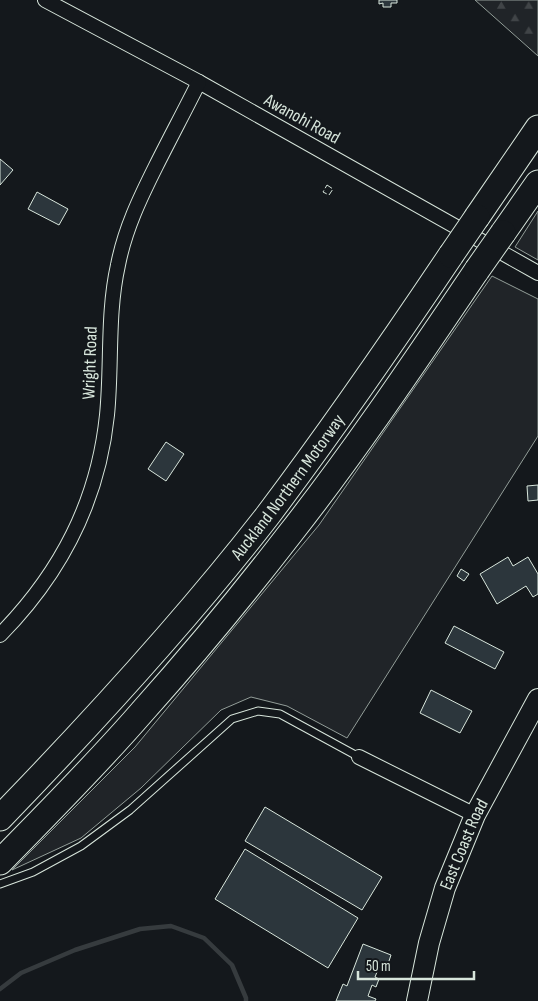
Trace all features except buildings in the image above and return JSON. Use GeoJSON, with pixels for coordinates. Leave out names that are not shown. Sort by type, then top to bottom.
{"type":"FeatureCollection","features":[{"type":"Feature","properties":{"kind":"highway","name":"Auckland Northern Motorway"},"geometry":{"type":"LineString","coordinates":[[0,818],[67,749],[137,672],[179,624],[267,516],[336,422],[538,128]]}},
{"type":"Feature","properties":{"kind":"highway","name":"Auckland Northern Motorway"},"geometry":{"type":"LineString","coordinates":[[0,862],[141,714],[219,623],[290,534],[354,449],[538,183]]}},
{"type":"Feature","properties":{"kind":"main road","name":"East Coast Road"},"geometry":{"type":"LineString","coordinates":[[417,1001],[429,943],[445,888],[475,815],[538,699]]}},
{"type":"Feature","properties":{"kind":"street","name":"Awanohi Road"},"geometry":{"type":"LineString","coordinates":[[45,0],[198,82],[538,273]]}},
{"type":"Feature","properties":{"kind":"street","name":"Wright Road"},"geometry":{"type":"LineString","coordinates":[[0,635],[46,582],[68,546],[82,516],[102,451],[107,414],[111,312],[117,265],[125,234],[198,82]]}},
{"type":"Feature","properties":{"kind":"street"},"geometry":{"type":"LineString","coordinates":[[359,757],[475,815]]}},
{"type":"Feature","properties":{"kind":"lane"},"geometry":{"type":"LineString","coordinates":[[0,884],[33,872],[81,846],[130,810],[232,719],[258,711],[280,714],[359,757]]}},
{"type":"Feature","properties":{"kind":"green space"},"geometry":{"type":"Polygon","coordinates":[[[475,0],[538,0],[538,56],[475,0]]]}},
{"type":"Feature","properties":{"kind":"green space"},"geometry":{"type":"Polygon","coordinates":[[[538,211],[538,260],[515,247],[538,211]]]}},
{"type":"Feature","properties":{"kind":"green space"},"geometry":{"type":"Polygon","coordinates":[[[492,276],[538,299],[538,436],[347,738],[287,706],[251,697],[221,710],[141,788],[81,838],[12,870],[135,747],[319,525],[492,276]]]}},
{"type":"Feature","properties":{"kind":"waterway"},"geometry":{"type":"LineString","coordinates":[[0,989],[21,973],[75,950],[140,929],[171,926],[204,938],[232,965],[246,1001]]}},
{"type":"Feature","properties":{"kind":"fence"},"geometry":{"type":"LineString","coordinates":[[327,185],[333,189],[329,195],[323,192],[327,185]]}}]}
